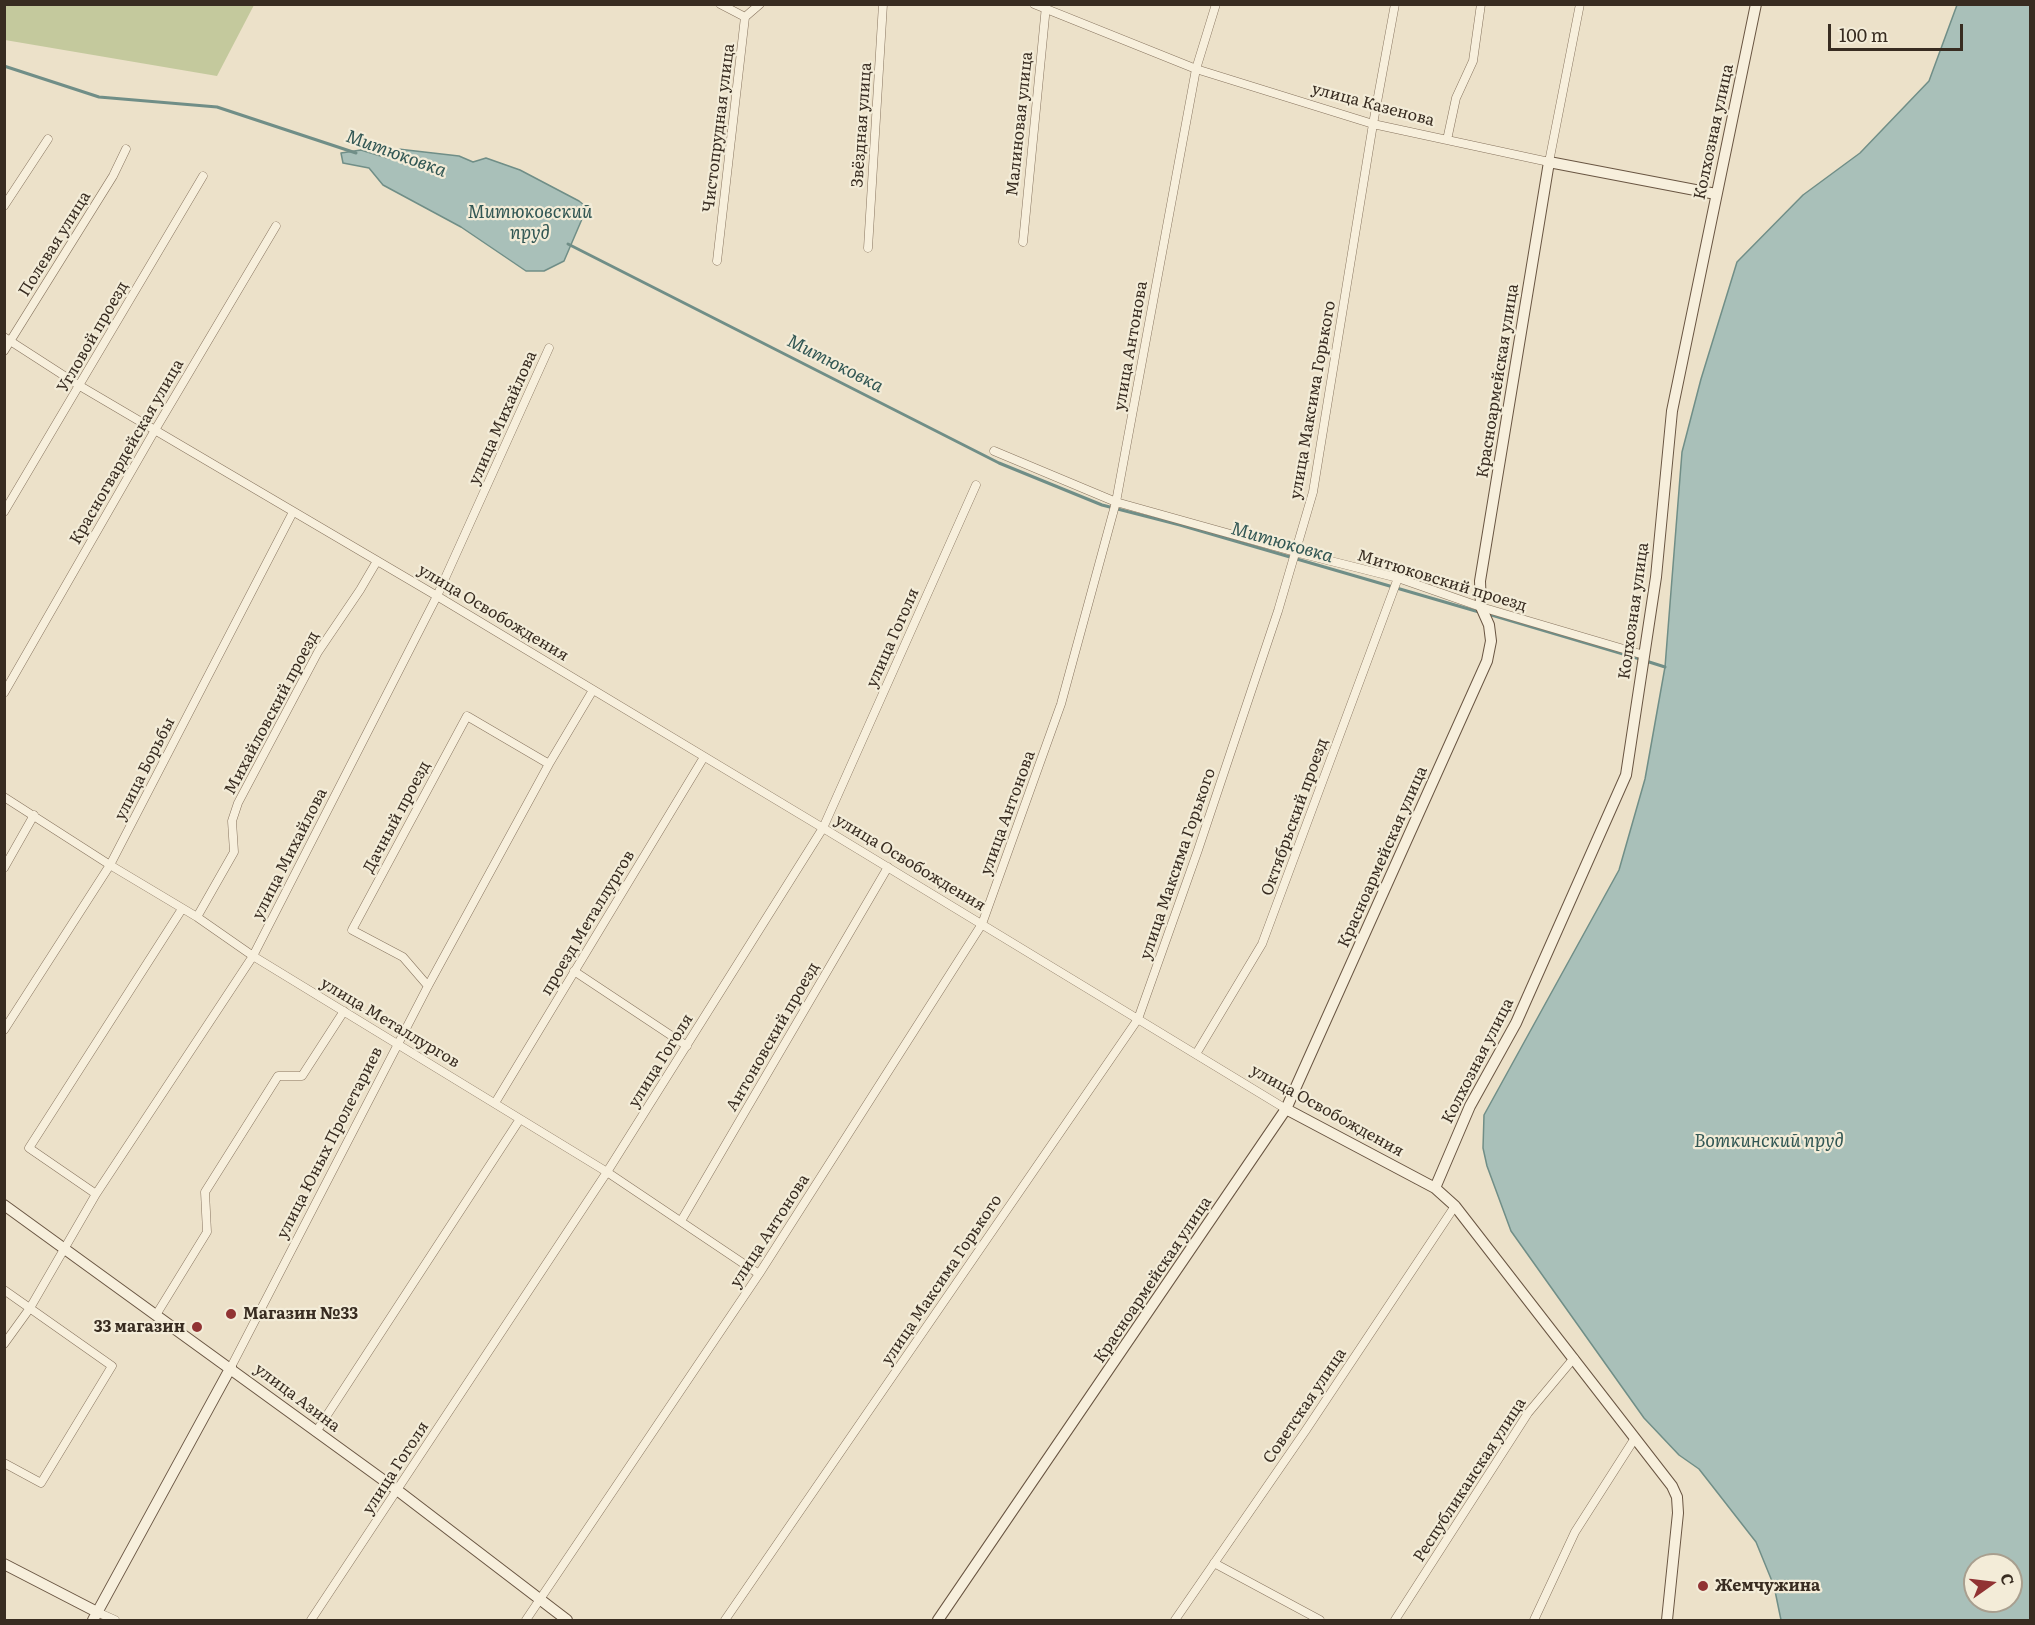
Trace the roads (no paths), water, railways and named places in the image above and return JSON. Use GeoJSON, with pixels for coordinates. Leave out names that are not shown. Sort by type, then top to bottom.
{"type":"FeatureCollection","features":[{"type":"Feature","properties":{"kind":"street"},"geometry":{"type":"LineString","coordinates":[[720,4],[746,17],[760,4]]}},
{"type":"Feature","properties":{"kind":"street","name":"Звёздная улица"},"geometry":{"type":"LineString","coordinates":[[868,248],[883,4]]}},
{"type":"Feature","properties":{"kind":"street","name":"улица Казенова"},"geometry":{"type":"LineString","coordinates":[[1035,4],[1196,69],[1373,124],[1549,162],[1716,194]]}},
{"type":"Feature","properties":{"kind":"street","name":"улица Антонова"},"geometry":{"type":"LineString","coordinates":[[526,1620],[759,1274],[982,924],[1061,704],[1113,514],[1196,69],[1216,4]]}},
{"type":"Feature","properties":{"kind":"street","name":"улица Максима Горького"},"geometry":{"type":"LineString","coordinates":[[725,1620],[1138,1019],[1205,829],[1292,564],[1313,492],[1373,124],[1395,4]]}},
{"type":"Feature","properties":{"kind":"street"},"geometry":{"type":"LineString","coordinates":[[1447,140],[1456,98],[1473,61],[1481,4]]}},
{"type":"Feature","properties":{"kind":"street","name":"Красноармейская улица"},"geometry":{"type":"LineString","coordinates":[[938,1620],[1286,1108],[1487,661],[1491,641],[1489,625],[1481,607],[1480,581],[1549,162],[1580,4]]}},
{"type":"Feature","properties":{"kind":"street","name":"Колхозная улица"},"geometry":{"type":"LineString","coordinates":[[1435,1188],[1470,1106],[1516,1023],[1626,775],[1656,577],[1672,411],[1756,4]]}},
{"type":"Feature","properties":{"kind":"street","name":"Малиновая улица"},"geometry":{"type":"LineString","coordinates":[[1023,242],[1046,7]]}},
{"type":"Feature","properties":{"kind":"street","name":"Чистопрудная улица"},"geometry":{"type":"LineString","coordinates":[[717,261],[746,17]]}},
{"type":"Feature","properties":{"kind":"street"},"geometry":{"type":"LineString","coordinates":[[4,206],[48,139]]}},
{"type":"Feature","properties":{"kind":"street","name":"Полевая улица"},"geometry":{"type":"LineString","coordinates":[[4,351],[8,339],[113,177],[126,149]]}},
{"type":"Feature","properties":{"kind":"street","name":"Угловой проезд"},"geometry":{"type":"LineString","coordinates":[[4,512],[203,176]]}},
{"type":"Feature","properties":{"kind":"street","name":"Красногвардейская улица"},"geometry":{"type":"LineString","coordinates":[[4,693],[155,430],[276,226]]}},
{"type":"Feature","properties":{"kind":"street","name":"улица Освобождения"},"geometry":{"type":"LineString","coordinates":[[8,339],[80,386],[437,596],[1286,1108],[1435,1188],[1455,1206],[1672,1486],[1677,1497],[1676,1532],[1667,1620]]}},
{"type":"Feature","properties":{"kind":"street","name":"улица Михайлова"},"geometry":{"type":"LineString","coordinates":[[4,1344],[30,1308],[96,1194],[253,956],[437,596],[549,348]]}},
{"type":"Feature","properties":{"kind":"street","name":"Митюковский проезд"},"geometry":{"type":"LineString","coordinates":[[994,450],[1116,502],[1295,553],[1398,578],[1481,607],[1644,655]]}},
{"type":"Feature","properties":{"kind":"street","name":"улица Гоголя"},"geometry":{"type":"LineString","coordinates":[[311,1620],[607,1172],[823,828],[976,485]]}},
{"type":"Feature","properties":{"kind":"street","name":"улица Борьбы"},"geometry":{"type":"LineString","coordinates":[[4,1030],[110,865],[293,512]]}},
{"type":"Feature","properties":{"kind":"street","name":"Михайловский проезд"},"geometry":{"type":"LineString","coordinates":[[197,917],[234,852],[232,821],[238,803],[318,652],[377,561]]}},
{"type":"Feature","properties":{"kind":"street","name":"Октябрьский проезд"},"geometry":{"type":"LineString","coordinates":[[1196,1054],[1262,944],[1398,578]]}},
{"type":"Feature","properties":{"kind":"street","name":"улица Юных Пролетариев"},"geometry":{"type":"LineString","coordinates":[[95,1616],[231,1367],[428,986],[549,764],[593,690]]}},
{"type":"Feature","properties":{"kind":"street","name":"Дачный проезд"},"geometry":{"type":"LineString","coordinates":[[428,986],[403,957],[352,930],[467,716],[549,764]]}},
{"type":"Feature","properties":{"kind":"street","name":"проезд Металлургов"},"geometry":{"type":"LineString","coordinates":[[495,1103],[704,757]]}},
{"type":"Feature","properties":{"kind":"street","name":"улица Металлургов"},"geometry":{"type":"LineString","coordinates":[[4,796],[110,865],[197,917],[253,956],[607,1172],[759,1274]]}},
{"type":"Feature","properties":{"kind":"street"},"geometry":{"type":"LineString","coordinates":[[4,868],[34,815]]}},
{"type":"Feature","properties":{"kind":"street","name":"Антоновский проезд"},"geometry":{"type":"LineString","coordinates":[[681,1221],[888,867]]}},
{"type":"Feature","properties":{"kind":"street"},"geometry":{"type":"LineString","coordinates":[[96,1194],[29,1148],[182,909]]}},
{"type":"Feature","properties":{"kind":"street"},"geometry":{"type":"LineString","coordinates":[[574,971],[687,1046]]}},
{"type":"Feature","properties":{"kind":"street"},"geometry":{"type":"LineString","coordinates":[[156,1315],[207,1232],[205,1192],[211,1182],[278,1076],[302,1076],[344,1011]]}},
{"type":"Feature","properties":{"kind":"street"},"geometry":{"type":"LineString","coordinates":[[316,1432],[520,1119]]}},
{"type":"Feature","properties":{"kind":"street","name":"улица Азина"},"geometry":{"type":"LineString","coordinates":[[4,1205],[231,1367],[567,1620]]}},
{"type":"Feature","properties":{"kind":"street","name":"Советская улица"},"geometry":{"type":"LineString","coordinates":[[1175,1620],[1455,1206]]}},
{"type":"Feature","properties":{"kind":"street"},"geometry":{"type":"LineString","coordinates":[[4,1290],[112,1366],[40,1483],[4,1463]]}},
{"type":"Feature","properties":{"kind":"street","name":"Республиканская улица"},"geometry":{"type":"LineString","coordinates":[[1395,1620],[1528,1413],[1574,1358]]}},
{"type":"Feature","properties":{"kind":"street"},"geometry":{"type":"LineString","coordinates":[[1534,1620],[1575,1532],[1635,1438]]}},
{"type":"Feature","properties":{"kind":"street"},"geometry":{"type":"LineString","coordinates":[[1214,1563],[1320,1620]]}},
{"type":"Feature","properties":{"kind":"street"},"geometry":{"type":"LineString","coordinates":[[4,1564],[95,1616],[115,1620]]}},
{"type":"Feature","properties":{"kind":"water","name":"Воткинский пруд"},"geometry":{"type":"Polygon","coordinates":[[[1957,5],[2030,5],[2030,1620],[1781,1620],[1774,1586],[1756,1542],[1699,1469],[1679,1455],[1644,1418],[1511,1231],[1487,1166],[1483,1148],[1484,1115],[1619,870],[1645,779],[1665,667],[1682,452],[1701,379],[1737,262],[1803,195],[1860,153],[1929,81],[1957,5]]]}},
{"type":"Feature","properties":{"kind":"water","name":"Митюковский пруд"},"geometry":{"type":"Polygon","coordinates":[[[398,149],[459,156],[473,162],[486,158],[520,170],[579,201],[584,205],[585,212],[564,261],[544,271],[526,271],[461,227],[383,185],[369,168],[343,163],[341,153],[361,150],[387,158],[398,149]]]}},
{"type":"Feature","properties":{"kind":"waterway","name":"Митюковка"},"geometry":{"type":"LineString","coordinates":[[4,66],[99,97],[217,107],[356,153]]}},
{"type":"Feature","properties":{"kind":"waterway","name":"Митюковка"},"geometry":{"type":"LineString","coordinates":[[568,244],[999,463],[1102,505],[1180,525],[1479,612]]}},
{"type":"Feature","properties":{"kind":"waterway","name":"Митюковка"},"geometry":{"type":"LineString","coordinates":[[1488,614],[1640,659]]}},
{"type":"Feature","properties":{"kind":"waterway","name":"Митюковка"},"geometry":{"type":"LineString","coordinates":[[1646,661],[1665,667]]}},
{"type":"Feature","properties":{"kind":"place","name":"Магазин №33"},"geometry":{"type":"Point","coordinates":[231,1314]}},
{"type":"Feature","properties":{"kind":"place","name":"33 магазин"},"geometry":{"type":"Point","coordinates":[197,1327]}},
{"type":"Feature","properties":{"kind":"place","name":"Жемчужина"},"geometry":{"type":"Point","coordinates":[1703,1586]}}]}
